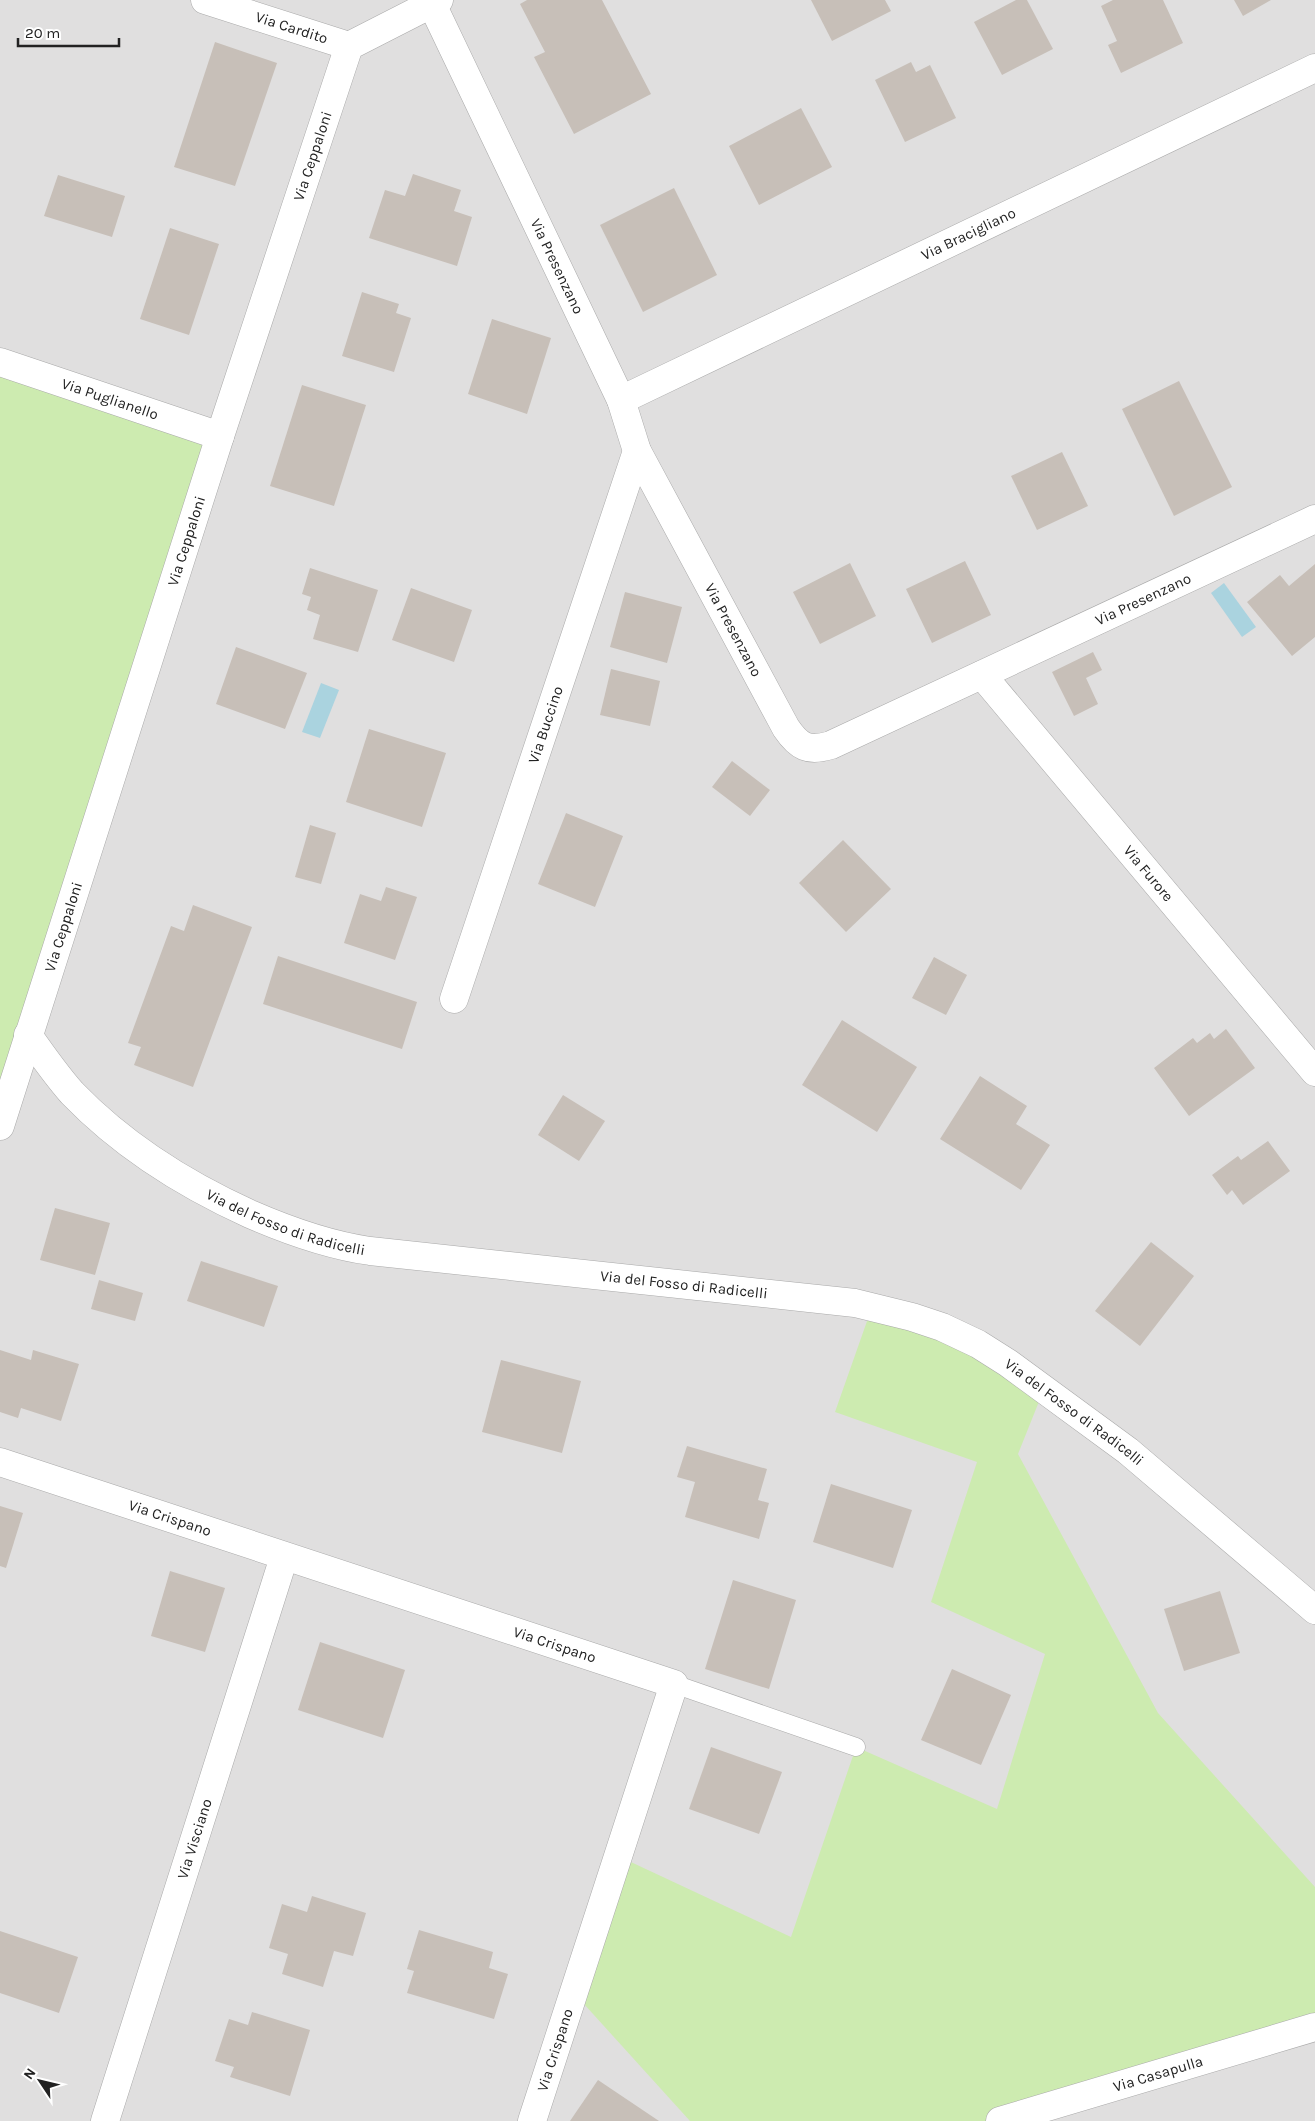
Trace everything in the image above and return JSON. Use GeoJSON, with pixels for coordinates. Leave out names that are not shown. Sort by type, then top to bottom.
{"type":"FeatureCollection","features":[{"type":"Feature","properties":{"kind":"street","name":"Via Cardito"},"geometry":{"type":"LineString","coordinates":[[205,0],[349,46]]}},
{"type":"Feature","properties":{"kind":"street"},"geometry":{"type":"LineString","coordinates":[[349,46],[434,1]]}},
{"type":"Feature","properties":{"kind":"street","name":"Via Presenzano"},"geometry":{"type":"LineString","coordinates":[[434,1],[622,400],[637,452],[786,728],[796,742],[804,747],[813,749],[830,745],[1315,519]]}},
{"type":"Feature","properties":{"kind":"street","name":"Via Ceppaloni"},"geometry":{"type":"LineString","coordinates":[[0,1126],[220,436],[349,46]]}},
{"type":"Feature","properties":{"kind":"street","name":"Via Bracigliano"},"geometry":{"type":"LineString","coordinates":[[622,400],[1315,68]]}},
{"type":"Feature","properties":{"kind":"street","name":"Via Puglianello"},"geometry":{"type":"LineString","coordinates":[[0,362],[220,436]]}},
{"type":"Feature","properties":{"kind":"street","name":"Via Buccino"},"geometry":{"type":"LineString","coordinates":[[454,999],[637,452]]}},
{"type":"Feature","properties":{"kind":"street","name":"Via Furore"},"geometry":{"type":"LineString","coordinates":[[982,674],[1315,1072]]}},
{"type":"Feature","properties":{"kind":"street","name":"Via del Fosso di Radicelli"},"geometry":{"type":"LineString","coordinates":[[28,1036],[72,1092],[127,1143],[193,1186],[298,1234],[370,1251],[855,1303],[920,1319],[959,1334],[1008,1363],[1128,1451],[1315,1610]]}},
{"type":"Feature","properties":{"kind":"street","name":"Via Crispano"},"geometry":{"type":"LineString","coordinates":[[0,1462],[674,1684],[532,2121]]}},
{"type":"Feature","properties":{"kind":"street","name":"Via Visciano"},"geometry":{"type":"LineString","coordinates":[[105,2121],[284,1557]]}},
{"type":"Feature","properties":{"kind":"street","name":"Via Casapulla"},"geometry":{"type":"LineString","coordinates":[[1000,2121],[1315,2028]]}},
{"type":"Feature","properties":{"kind":"lane"},"geometry":{"type":"LineString","coordinates":[[674,1684],[856,1747]]}},
{"type":"Feature","properties":{"kind":"shaded area"},"geometry":{"type":"Polygon","coordinates":[[[0,0],[1315,0],[1315,2121],[0,2121],[0,0]]]}},
{"type":"Feature","properties":{"kind":"green space"},"geometry":{"type":"Polygon","coordinates":[[[0,362],[220,436],[0,1126],[0,362]]]}},
{"type":"Feature","properties":{"kind":"green space"},"geometry":{"type":"Polygon","coordinates":[[[872,1307],[1044,1389],[1018,1454],[1158,1713],[1315,1887],[1315,2027],[1000,2121],[690,2121],[574,1993],[618,1856],[791,1937],[856,1747],[997,1809],[1045,1654],[931,1602],[977,1462],[835,1412],[872,1307]]]}},
{"type":"Feature","properties":{"kind":"water"},"geometry":{"type":"Polygon","coordinates":[[[1224,583],[1256,627],[1242,637],[1211,593],[1224,583]]]}},
{"type":"Feature","properties":{"kind":"water"},"geometry":{"type":"Polygon","coordinates":[[[321,683],[339,690],[320,738],[302,732],[321,683]]]}},
{"type":"Feature","properties":{"kind":"building"},"geometry":{"type":"Polygon","coordinates":[[[527,0],[602,0],[651,94],[574,134],[534,57],[545,52],[520,4],[527,0]]]}},
{"type":"Feature","properties":{"kind":"building"},"geometry":{"type":"Polygon","coordinates":[[[811,0],[885,0],[891,11],[832,41],[811,0]]]}},
{"type":"Feature","properties":{"kind":"building"},"geometry":{"type":"Polygon","coordinates":[[[1016,0],[1027,0],[1053,49],[1002,75],[974,22],[1016,0]]]}},
{"type":"Feature","properties":{"kind":"building"},"geometry":{"type":"Polygon","coordinates":[[[1113,0],[1163,0],[1183,43],[1121,73],[1108,45],[1117,41],[1101,6],[1113,0]]]}},
{"type":"Feature","properties":{"kind":"building"},"geometry":{"type":"Polygon","coordinates":[[[1234,0],[1271,0],[1243,16],[1234,0]]]}},
{"type":"Feature","properties":{"kind":"building"},"geometry":{"type":"Polygon","coordinates":[[[215,42],[277,63],[235,186],[174,167],[215,42]]]}},
{"type":"Feature","properties":{"kind":"building"},"geometry":{"type":"Polygon","coordinates":[[[911,62],[916,72],[930,65],[956,118],[905,142],[875,80],[911,62]]]}},
{"type":"Feature","properties":{"kind":"building"},"geometry":{"type":"Polygon","coordinates":[[[801,108],[832,167],[759,205],[729,146],[801,108]]]}},
{"type":"Feature","properties":{"kind":"building"},"geometry":{"type":"Polygon","coordinates":[[[413,174],[461,190],[454,211],[472,217],[457,266],[369,238],[385,190],[405,196],[413,174]]]}},
{"type":"Feature","properties":{"kind":"building"},"geometry":{"type":"Polygon","coordinates":[[[58,175],[125,196],[112,237],[44,216],[58,175]]]}},
{"type":"Feature","properties":{"kind":"building"},"geometry":{"type":"Polygon","coordinates":[[[674,188],[717,275],[643,312],[600,225],[674,188]]]}},
{"type":"Feature","properties":{"kind":"building"},"geometry":{"type":"Polygon","coordinates":[[[170,228],[219,244],[189,335],[140,319],[170,228]]]}},
{"type":"Feature","properties":{"kind":"building"},"geometry":{"type":"Polygon","coordinates":[[[362,292],[399,304],[396,313],[411,318],[394,372],[342,356],[362,292]]]}},
{"type":"Feature","properties":{"kind":"building"},"geometry":{"type":"Polygon","coordinates":[[[492,319],[551,338],[527,414],[468,394],[492,319]]]}},
{"type":"Feature","properties":{"kind":"building"},"geometry":{"type":"Polygon","coordinates":[[[1179,381],[1232,487],[1174,516],[1122,409],[1179,381]]]}},
{"type":"Feature","properties":{"kind":"building"},"geometry":{"type":"Polygon","coordinates":[[[302,385],[366,405],[334,506],[270,486],[302,385]]]}},
{"type":"Feature","properties":{"kind":"building"},"geometry":{"type":"Polygon","coordinates":[[[1062,452],[1088,506],[1037,530],[1011,476],[1062,452]]]}},
{"type":"Feature","properties":{"kind":"building"},"geometry":{"type":"Polygon","coordinates":[[[965,561],[991,615],[932,643],[906,589],[965,561]]]}},
{"type":"Feature","properties":{"kind":"building"},"geometry":{"type":"Polygon","coordinates":[[[850,563],[876,616],[820,644],[793,592],[850,563]]]}},
{"type":"Feature","properties":{"kind":"building"},"geometry":{"type":"Polygon","coordinates":[[[1315,564],[1315,637],[1292,656],[1247,602],[1280,575],[1289,586],[1315,564]]]}},
{"type":"Feature","properties":{"kind":"building"},"geometry":{"type":"Polygon","coordinates":[[[310,568],[378,590],[358,652],[313,639],[320,615],[307,610],[311,597],[302,594],[310,568]]]}},
{"type":"Feature","properties":{"kind":"building"},"geometry":{"type":"Polygon","coordinates":[[[411,588],[472,610],[454,662],[392,640],[411,588]]]}},
{"type":"Feature","properties":{"kind":"building"},"geometry":{"type":"Polygon","coordinates":[[[625,592],[682,607],[667,663],[610,647],[625,592]]]}},
{"type":"Feature","properties":{"kind":"building"},"geometry":{"type":"Polygon","coordinates":[[[236,647],[307,673],[285,729],[216,704],[236,647]]]}},
{"type":"Feature","properties":{"kind":"building"},"geometry":{"type":"Polygon","coordinates":[[[1093,652],[1102,670],[1086,678],[1098,704],[1074,716],[1052,672],[1093,652]]]}},
{"type":"Feature","properties":{"kind":"building"},"geometry":{"type":"Polygon","coordinates":[[[611,669],[660,681],[650,726],[600,715],[611,669]]]}},
{"type":"Feature","properties":{"kind":"building"},"geometry":{"type":"Polygon","coordinates":[[[369,729],[446,753],[422,827],[346,802],[369,729]]]}},
{"type":"Feature","properties":{"kind":"building"},"geometry":{"type":"Polygon","coordinates":[[[732,761],[770,790],[750,816],[712,787],[732,761]]]}},
{"type":"Feature","properties":{"kind":"building"},"geometry":{"type":"Polygon","coordinates":[[[566,813],[623,836],[595,907],[538,884],[566,813]]]}},
{"type":"Feature","properties":{"kind":"building"},"geometry":{"type":"Polygon","coordinates":[[[310,825],[336,833],[321,884],[295,877],[310,825]]]}},
{"type":"Feature","properties":{"kind":"building"},"geometry":{"type":"Polygon","coordinates":[[[843,840],[891,889],[846,932],[799,883],[843,840]]]}},
{"type":"Feature","properties":{"kind":"building"},"geometry":{"type":"Polygon","coordinates":[[[386,887],[417,897],[395,960],[344,943],[360,894],[381,901],[386,887]]]}},
{"type":"Feature","properties":{"kind":"building"},"geometry":{"type":"Polygon","coordinates":[[[193,905],[252,927],[193,1087],[134,1065],[141,1047],[128,1043],[171,926],[184,931],[193,905]]]}},
{"type":"Feature","properties":{"kind":"building"},"geometry":{"type":"Polygon","coordinates":[[[278,956],[417,1002],[402,1049],[263,1004],[278,956]]]}},
{"type":"Feature","properties":{"kind":"building"},"geometry":{"type":"Polygon","coordinates":[[[934,957],[967,975],[946,1015],[912,998],[934,957]]]}},
{"type":"Feature","properties":{"kind":"building"},"geometry":{"type":"Polygon","coordinates":[[[842,1020],[917,1067],[877,1132],[802,1085],[842,1020]]]}},
{"type":"Feature","properties":{"kind":"building"},"geometry":{"type":"Polygon","coordinates":[[[1226,1029],[1255,1068],[1189,1116],[1154,1068],[1193,1038],[1197,1043],[1210,1033],[1214,1039],[1226,1029]]]}},
{"type":"Feature","properties":{"kind":"building"},"geometry":{"type":"Polygon","coordinates":[[[980,1076],[1027,1106],[1016,1124],[1050,1145],[1021,1190],[940,1139],[980,1076]]]}},
{"type":"Feature","properties":{"kind":"building"},"geometry":{"type":"Polygon","coordinates":[[[563,1095],[605,1121],[579,1161],[538,1135],[563,1095]]]}},
{"type":"Feature","properties":{"kind":"building"},"geometry":{"type":"Polygon","coordinates":[[[1268,1141],[1290,1171],[1243,1205],[1232,1190],[1227,1195],[1212,1175],[1238,1156],[1241,1160],[1268,1141]]]}},
{"type":"Feature","properties":{"kind":"building"},"geometry":{"type":"Polygon","coordinates":[[[55,1208],[110,1223],[95,1275],[40,1260],[55,1208]]]}},
{"type":"Feature","properties":{"kind":"building"},"geometry":{"type":"Polygon","coordinates":[[[1151,1242],[1194,1276],[1140,1346],[1095,1311],[1151,1242]]]}},
{"type":"Feature","properties":{"kind":"building"},"geometry":{"type":"Polygon","coordinates":[[[201,1261],[278,1286],[264,1327],[187,1301],[201,1261]]]}},
{"type":"Feature","properties":{"kind":"building"},"geometry":{"type":"Polygon","coordinates":[[[99,1280],[143,1293],[135,1321],[91,1309],[99,1280]]]}},
{"type":"Feature","properties":{"kind":"building"},"geometry":{"type":"Polygon","coordinates":[[[0,1350],[31,1360],[33,1350],[79,1364],[61,1421],[21,1408],[18,1418],[0,1412],[0,1350]]]}},
{"type":"Feature","properties":{"kind":"building"},"geometry":{"type":"Polygon","coordinates":[[[501,1360],[581,1381],[562,1453],[482,1432],[501,1360]]]}},
{"type":"Feature","properties":{"kind":"building"},"geometry":{"type":"Polygon","coordinates":[[[687,1446],[767,1469],[758,1500],[769,1503],[759,1539],[685,1517],[695,1482],[677,1477],[687,1446]]]}},
{"type":"Feature","properties":{"kind":"building"},"geometry":{"type":"Polygon","coordinates":[[[831,1484],[912,1510],[893,1568],[813,1542],[831,1484]]]}},
{"type":"Feature","properties":{"kind":"building"},"geometry":{"type":"Polygon","coordinates":[[[0,1506],[23,1513],[6,1568],[0,1566],[0,1506]]]}},
{"type":"Feature","properties":{"kind":"building"},"geometry":{"type":"Polygon","coordinates":[[[170,1571],[225,1588],[205,1652],[151,1636],[170,1571]]]}},
{"type":"Feature","properties":{"kind":"building"},"geometry":{"type":"Polygon","coordinates":[[[733,1580],[796,1600],[769,1689],[705,1669],[733,1580]]]}},
{"type":"Feature","properties":{"kind":"building"},"geometry":{"type":"Polygon","coordinates":[[[1220,1591],[1240,1653],[1184,1671],[1164,1609],[1220,1591]]]}},
{"type":"Feature","properties":{"kind":"building"},"geometry":{"type":"Polygon","coordinates":[[[320,1642],[405,1670],[383,1738],[298,1710],[320,1642]]]}},
{"type":"Feature","properties":{"kind":"building"},"geometry":{"type":"Polygon","coordinates":[[[952,1669],[1011,1695],[981,1765],[921,1740],[952,1669]]]}},
{"type":"Feature","properties":{"kind":"building"},"geometry":{"type":"Polygon","coordinates":[[[711,1747],[782,1772],[759,1834],[689,1809],[711,1747]]]}},
{"type":"Feature","properties":{"kind":"building"},"geometry":{"type":"Polygon","coordinates":[[[312,1896],[366,1913],[353,1956],[334,1951],[323,1987],[282,1974],[288,1954],[269,1948],[282,1904],[307,1912],[312,1896]]]}},
{"type":"Feature","properties":{"kind":"building"},"geometry":{"type":"Polygon","coordinates":[[[419,1930],[493,1952],[489,1968],[508,1974],[494,2019],[407,1993],[414,1971],[407,1969],[419,1930]]]}},
{"type":"Feature","properties":{"kind":"building"},"geometry":{"type":"Polygon","coordinates":[[[0,1931],[78,1957],[59,2013],[0,1993],[0,1931]]]}},
{"type":"Feature","properties":{"kind":"building"},"geometry":{"type":"Polygon","coordinates":[[[252,2012],[310,2030],[290,2096],[230,2077],[234,2067],[215,2061],[229,2019],[248,2025],[252,2012]]]}},
{"type":"Feature","properties":{"kind":"building"},"geometry":{"type":"Polygon","coordinates":[[[598,2080],[659,2121],[570,2121],[598,2080]]]}}]}
